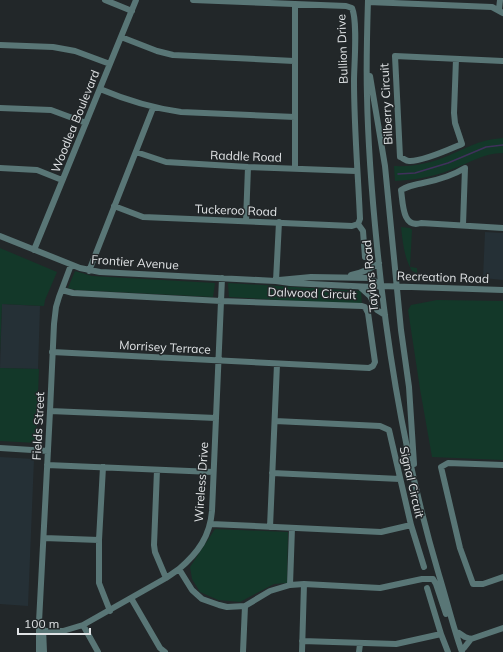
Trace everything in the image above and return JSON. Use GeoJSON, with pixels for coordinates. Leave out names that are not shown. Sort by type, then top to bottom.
{"type":"FeatureCollection","features":[{"type":"Feature","properties":{"kind":"street"},"geometry":{"type":"LineString","coordinates":[[105,0],[132,11]]}},
{"type":"Feature","properties":{"kind":"street","name":"Woodlea Boulevard"},"geometry":{"type":"LineString","coordinates":[[34,250],[136,0]]}},
{"type":"Feature","properties":{"kind":"street","name":"Bullion Drive"},"geometry":{"type":"LineString","coordinates":[[193,0],[346,6],[352,8],[354,25],[356,171],[360,219],[358,224],[362,231],[365,257]]}},
{"type":"Feature","properties":{"kind":"street"},"geometry":{"type":"LineString","coordinates":[[500,0],[501,11]]}},
{"type":"Feature","properties":{"kind":"street"},"geometry":{"type":"LineString","coordinates":[[368,1],[492,6],[501,11]]}},
{"type":"Feature","properties":{"kind":"street","name":"Taylors Road"},"geometry":{"type":"LineString","coordinates":[[368,1],[367,97],[370,166],[385,315],[400,413],[415,487],[445,594],[457,634],[464,651]]}},
{"type":"Feature","properties":{"kind":"street"},"geometry":{"type":"LineString","coordinates":[[295,4],[295,168]]}},
{"type":"Feature","properties":{"kind":"street"},"geometry":{"type":"LineString","coordinates":[[121,37],[151,49],[173,55],[294,61]]}},
{"type":"Feature","properties":{"kind":"street"},"geometry":{"type":"LineString","coordinates":[[0,45],[53,47],[75,51],[110,64]]}},
{"type":"Feature","properties":{"kind":"street","name":"Bilberry Circuit"},"geometry":{"type":"LineString","coordinates":[[456,59],[454,113],[455,123],[462,144],[441,153],[418,159],[409,161],[400,158],[395,56],[503,61]]}},
{"type":"Feature","properties":{"kind":"street","name":"Taylors Road"},"geometry":{"type":"LineString","coordinates":[[367,60],[385,166],[396,286],[409,387],[415,487]]}},
{"type":"Feature","properties":{"kind":"street"},"geometry":{"type":"LineString","coordinates":[[100,89],[138,104],[153,108],[181,112],[295,117]]}},
{"type":"Feature","properties":{"kind":"street"},"geometry":{"type":"LineString","coordinates":[[0,108],[51,110],[86,122]]}},
{"type":"Feature","properties":{"kind":"street"},"geometry":{"type":"LineString","coordinates":[[89,271],[153,108]]}},
{"type":"Feature","properties":{"kind":"street","name":"Raddle Road"},"geometry":{"type":"LineString","coordinates":[[136,152],[166,162],[356,171]]}},
{"type":"Feature","properties":{"kind":"street"},"geometry":{"type":"LineString","coordinates":[[246,221],[248,167]]}},
{"type":"Feature","properties":{"kind":"street"},"geometry":{"type":"LineString","coordinates":[[0,168],[37,170],[62,180]]}},
{"type":"Feature","properties":{"kind":"street"},"geometry":{"type":"LineString","coordinates":[[463,225],[465,168],[454,174],[422,184],[410,185],[401,190],[404,216],[410,223],[503,228]]}},
{"type":"Feature","properties":{"kind":"street","name":"Tuckeroo Road"},"geometry":{"type":"LineString","coordinates":[[114,206],[143,216],[352,226],[358,224]]}},
{"type":"Feature","properties":{"kind":"street"},"geometry":{"type":"LineString","coordinates":[[276,280],[279,222]]}},
{"type":"Feature","properties":{"kind":"street","name":"Frontier Avenue"},"geometry":{"type":"LineString","coordinates":[[0,236],[72,265],[89,271],[102,273],[276,280],[290,283],[359,287],[382,286]]}},
{"type":"Feature","properties":{"kind":"street"},"geometry":{"type":"LineString","coordinates":[[333,277],[359,274],[379,263]]}},
{"type":"Feature","properties":{"kind":"street","name":"Fields Street"},"geometry":{"type":"LineString","coordinates":[[39,652],[52,352],[55,315],[56,306],[72,265]]}},
{"type":"Feature","properties":{"kind":"street","name":"Frontier Avenue"},"geometry":{"type":"LineString","coordinates":[[276,280],[289,278],[333,277],[371,278],[382,286]]}},
{"type":"Feature","properties":{"kind":"street","name":"Wireless Drive"},"geometry":{"type":"LineString","coordinates":[[41,631],[63,631],[83,626],[110,611],[179,569],[189,560],[205,538],[211,524],[222,278]]}},
{"type":"Feature","properties":{"kind":"street","name":"Recreation Road"},"geometry":{"type":"LineString","coordinates":[[382,286],[503,290]]}},
{"type":"Feature","properties":{"kind":"street"},"geometry":{"type":"LineString","coordinates":[[359,287],[367,292],[377,310],[385,315]]}},
{"type":"Feature","properties":{"kind":"street"},"geometry":{"type":"LineString","coordinates":[[62,290],[73,293],[221,301]]}},
{"type":"Feature","properties":{"kind":"street","name":"Dalwood Circuit"},"geometry":{"type":"LineString","coordinates":[[221,301],[358,306],[365,307],[367,310],[375,362],[372,367],[277,364]]}},
{"type":"Feature","properties":{"kind":"street","name":"Morrisey Terrace"},"geometry":{"type":"LineString","coordinates":[[52,352],[277,364]]}},
{"type":"Feature","properties":{"kind":"street"},"geometry":{"type":"LineString","coordinates":[[270,527],[277,364]]}},
{"type":"Feature","properties":{"kind":"street"},"geometry":{"type":"LineString","coordinates":[[50,411],[216,418]]}},
{"type":"Feature","properties":{"kind":"street","name":"Signal Circuit"},"geometry":{"type":"LineString","coordinates":[[211,524],[381,532],[411,525],[389,430],[380,426],[275,421]]}},
{"type":"Feature","properties":{"kind":"street"},"geometry":{"type":"LineString","coordinates":[[0,448],[48,451]]}},
{"type":"Feature","properties":{"kind":"street"},"geometry":{"type":"LineString","coordinates":[[503,465],[448,463],[441,467],[460,548],[473,584],[483,584],[503,577]]}},
{"type":"Feature","properties":{"kind":"street"},"geometry":{"type":"LineString","coordinates":[[47,464],[213,472]]}},
{"type":"Feature","properties":{"kind":"street"},"geometry":{"type":"LineString","coordinates":[[103,467],[99,540],[99,583],[110,611]]}},
{"type":"Feature","properties":{"kind":"street"},"geometry":{"type":"LineString","coordinates":[[157,470],[154,545],[155,552],[166,578]]}},
{"type":"Feature","properties":{"kind":"street"},"geometry":{"type":"LineString","coordinates":[[272,473],[400,479]]}},
{"type":"Feature","properties":{"kind":"street"},"geometry":{"type":"LineString","coordinates":[[411,525],[424,567]]}},
{"type":"Feature","properties":{"kind":"street"},"geometry":{"type":"LineString","coordinates":[[290,585],[292,528]]}},
{"type":"Feature","properties":{"kind":"street"},"geometry":{"type":"LineString","coordinates":[[44,538],[99,540]]}},
{"type":"Feature","properties":{"kind":"street"},"geometry":{"type":"LineString","coordinates":[[422,579],[433,572],[437,567]]}},
{"type":"Feature","properties":{"kind":"street"},"geometry":{"type":"LineString","coordinates":[[179,569],[192,590],[202,598],[219,606],[245,606],[270,591],[290,585],[304,584],[380,588],[422,579],[430,579],[435,581],[443,606],[457,634],[471,639],[503,628]]}},
{"type":"Feature","properties":{"kind":"street"},"geometry":{"type":"LineString","coordinates":[[302,652],[304,584]]}},
{"type":"Feature","properties":{"kind":"street"},"geometry":{"type":"LineString","coordinates":[[427,588],[448,652]]}},
{"type":"Feature","properties":{"kind":"street"},"geometry":{"type":"LineString","coordinates":[[131,598],[160,648],[165,652]]}},
{"type":"Feature","properties":{"kind":"street"},"geometry":{"type":"LineString","coordinates":[[243,652],[245,606]]}},
{"type":"Feature","properties":{"kind":"street"},"geometry":{"type":"LineString","coordinates":[[83,626],[98,652]]}},
{"type":"Feature","properties":{"kind":"street","name":"Fields Street"},"geometry":{"type":"LineString","coordinates":[[41,631],[44,652]]}},
{"type":"Feature","properties":{"kind":"street"},"geometry":{"type":"LineString","coordinates":[[302,641],[396,644],[441,634]]}},
{"type":"Feature","properties":{"kind":"street"},"geometry":{"type":"LineString","coordinates":[[464,651],[471,639]]}},
{"type":"Feature","properties":{"kind":"street"},"geometry":{"type":"LineString","coordinates":[[359,652],[360,644]]}},
{"type":"Feature","properties":{"kind":"shaded area"},"geometry":{"type":"Polygon","coordinates":[[[485,232],[503,233],[503,280],[483,278],[485,232]]]}},
{"type":"Feature","properties":{"kind":"shaded area"},"geometry":{"type":"Polygon","coordinates":[[[2,304],[40,306],[38,369],[0,368],[2,304]]]}},
{"type":"Feature","properties":{"kind":"shaded area"},"geometry":{"type":"Polygon","coordinates":[[[0,457],[34,459],[28,606],[0,604],[0,457]]]}},
{"type":"Feature","properties":{"kind":"green space"},"geometry":{"type":"Polygon","coordinates":[[[503,138],[503,153],[496,153],[482,157],[457,168],[430,176],[395,181],[394,166],[408,166],[429,162],[443,158],[481,142],[503,138]]]}},
{"type":"Feature","properties":{"kind":"green space"},"geometry":{"type":"Polygon","coordinates":[[[401,227],[410,228],[412,230],[410,267],[417,268],[417,273],[412,271],[409,266],[407,261],[401,227]]]}},
{"type":"Feature","properties":{"kind":"green space"},"geometry":{"type":"Polygon","coordinates":[[[0,248],[57,272],[45,300],[44,306],[2,304],[0,353],[0,248]]]}},
{"type":"Feature","properties":{"kind":"green space"},"geometry":{"type":"Polygon","coordinates":[[[75,271],[92,276],[215,283],[213,297],[76,290],[68,288],[75,271]]]}},
{"type":"Feature","properties":{"kind":"green space"},"geometry":{"type":"Polygon","coordinates":[[[228,283],[361,291],[362,305],[229,297],[228,283]]]}},
{"type":"Feature","properties":{"kind":"green space"},"geometry":{"type":"Polygon","coordinates":[[[437,300],[503,301],[503,460],[432,457],[408,310],[411,305],[437,300]]]}},
{"type":"Feature","properties":{"kind":"green space"},"geometry":{"type":"Polygon","coordinates":[[[0,368],[39,369],[36,443],[0,441],[0,368]]]}},
{"type":"Feature","properties":{"kind":"green space"},"geometry":{"type":"Polygon","coordinates":[[[215,529],[288,532],[287,583],[274,584],[240,602],[218,600],[200,592],[192,579],[190,567],[215,529]]]}},
{"type":"Feature","properties":{"kind":"waterway"},"geometry":{"type":"LineString","coordinates":[[398,174],[415,173],[448,163],[486,147],[503,145]]}}]}
